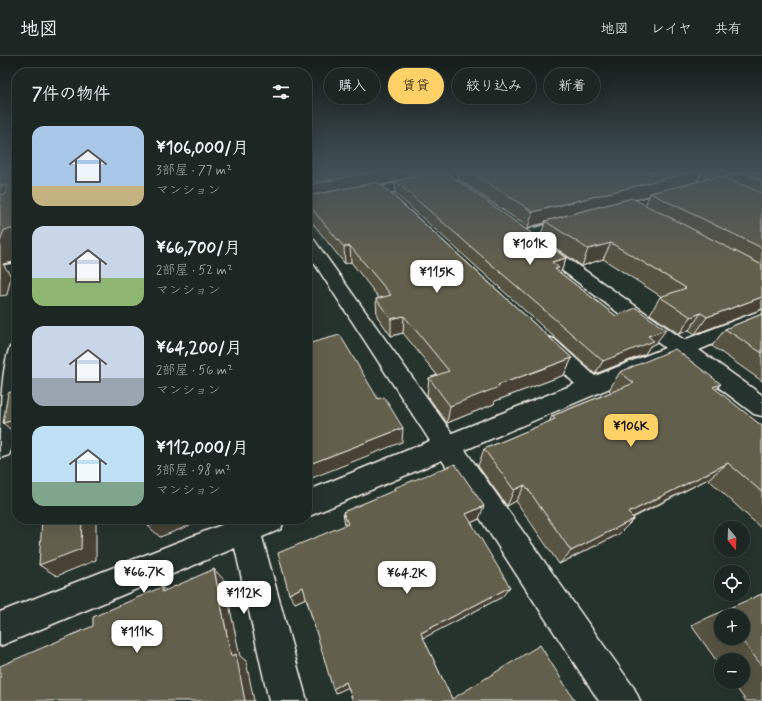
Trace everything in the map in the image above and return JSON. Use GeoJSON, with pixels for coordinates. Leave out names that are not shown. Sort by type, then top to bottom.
{"type":"FeatureCollection","features":[{"type":"Feature","properties":{"kind":"street"},"geometry":{"type":"LineString","coordinates":[[312,205],[339,202]]}},
{"type":"Feature","properties":{"kind":"street"},"geometry":{"type":"LineString","coordinates":[[597,215],[644,202]]}},
{"type":"Feature","properties":{"kind":"street"},"geometry":{"type":"LineString","coordinates":[[626,207],[646,218]]}},
{"type":"Feature","properties":{"kind":"street"},"geometry":{"type":"LineString","coordinates":[[582,219],[518,230],[680,349],[762,407]]}},
{"type":"Feature","properties":{"kind":"street"},"geometry":{"type":"LineString","coordinates":[[312,247],[621,701]]}},
{"type":"Feature","properties":{"kind":"street"},"geometry":{"type":"LineString","coordinates":[[0,271],[12,269]]}},
{"type":"Feature","properties":{"kind":"street"},"geometry":{"type":"LineString","coordinates":[[312,502],[762,316]]}},
{"type":"Feature","properties":{"kind":"street"},"geometry":{"type":"LineString","coordinates":[[534,331],[592,386]]}},
{"type":"Feature","properties":{"kind":"street"},"geometry":{"type":"LineString","coordinates":[[0,448],[12,380]]}},
{"type":"Feature","properties":{"kind":"street"},"geometry":{"type":"LineString","coordinates":[[0,629],[248,524]]}},
{"type":"Feature","properties":{"kind":"street"},"geometry":{"type":"LineString","coordinates":[[253,524],[288,701]]}},
{"type":"Feature","properties":{"kind":"building"},"geometry":{"type":"Polygon","coordinates":[[[0,202],[12,202],[12,229],[4,230],[0,242],[0,202]]]}},
{"type":"Feature","properties":{"kind":"building"},"geometry":{"type":"Polygon","coordinates":[[[312,202],[400,202],[572,358],[498,385],[499,387],[450,406],[429,378],[449,371],[404,316],[391,319],[376,299],[391,295],[350,246],[344,247],[312,209],[312,202]]]}},
{"type":"Feature","properties":{"kind":"building"},"geometry":{"type":"Polygon","coordinates":[[[419,202],[488,202],[566,258],[552,262],[559,268],[555,269],[616,316],[636,308],[666,330],[648,336],[654,341],[603,361],[419,202]]]}},
{"type":"Feature","properties":{"kind":"building"},"geometry":{"type":"Polygon","coordinates":[[[518,202],[572,202],[533,212],[518,202]]]}},
{"type":"Feature","properties":{"kind":"building"},"geometry":{"type":"Polygon","coordinates":[[[616,202],[640,202],[762,265],[762,297],[707,317],[701,313],[691,317],[660,297],[686,288],[611,243],[588,249],[545,221],[616,202]]]}},
{"type":"Feature","properties":{"kind":"building"},"geometry":{"type":"Polygon","coordinates":[[[669,202],[762,202],[762,248],[669,202]]]}},
{"type":"Feature","properties":{"kind":"building"},"geometry":{"type":"Polygon","coordinates":[[[762,314],[762,353],[725,329],[762,314]]]}},
{"type":"Feature","properties":{"kind":"building"},"geometry":{"type":"Polygon","coordinates":[[[340,335],[378,399],[384,397],[403,428],[312,463],[312,343],[340,335]]]}},
{"type":"Feature","properties":{"kind":"building"},"geometry":{"type":"Polygon","coordinates":[[[675,349],[721,384],[713,387],[762,426],[762,492],[728,463],[628,513],[634,519],[571,551],[525,485],[514,490],[484,449],[555,419],[552,416],[634,383],[620,372],[675,349]]]}},
{"type":"Feature","properties":{"kind":"building"},"geometry":{"type":"Polygon","coordinates":[[[12,392],[12,420],[3,423],[8,393],[12,392]]]}},
{"type":"Feature","properties":{"kind":"building"},"geometry":{"type":"Polygon","coordinates":[[[455,464],[484,506],[466,514],[510,587],[421,633],[452,699],[540,645],[575,701],[353,701],[346,682],[333,689],[303,587],[289,594],[278,553],[348,524],[343,512],[395,490],[394,488],[455,464]]]}},
{"type":"Feature","properties":{"kind":"building"},"geometry":{"type":"Polygon","coordinates":[[[42,524],[82,524],[81,549],[39,565],[42,524]]]}},
{"type":"Feature","properties":{"kind":"building"},"geometry":{"type":"Polygon","coordinates":[[[214,569],[231,656],[236,654],[245,701],[0,701],[0,666],[93,626],[93,617],[162,587],[162,592],[214,569]]]}},
{"type":"Feature","properties":{"kind":"building"},"geometry":{"type":"Polygon","coordinates":[[[762,594],[762,666],[746,645],[750,645],[750,609],[727,609],[746,601],[750,601],[750,599],[762,594]]]}}]}
